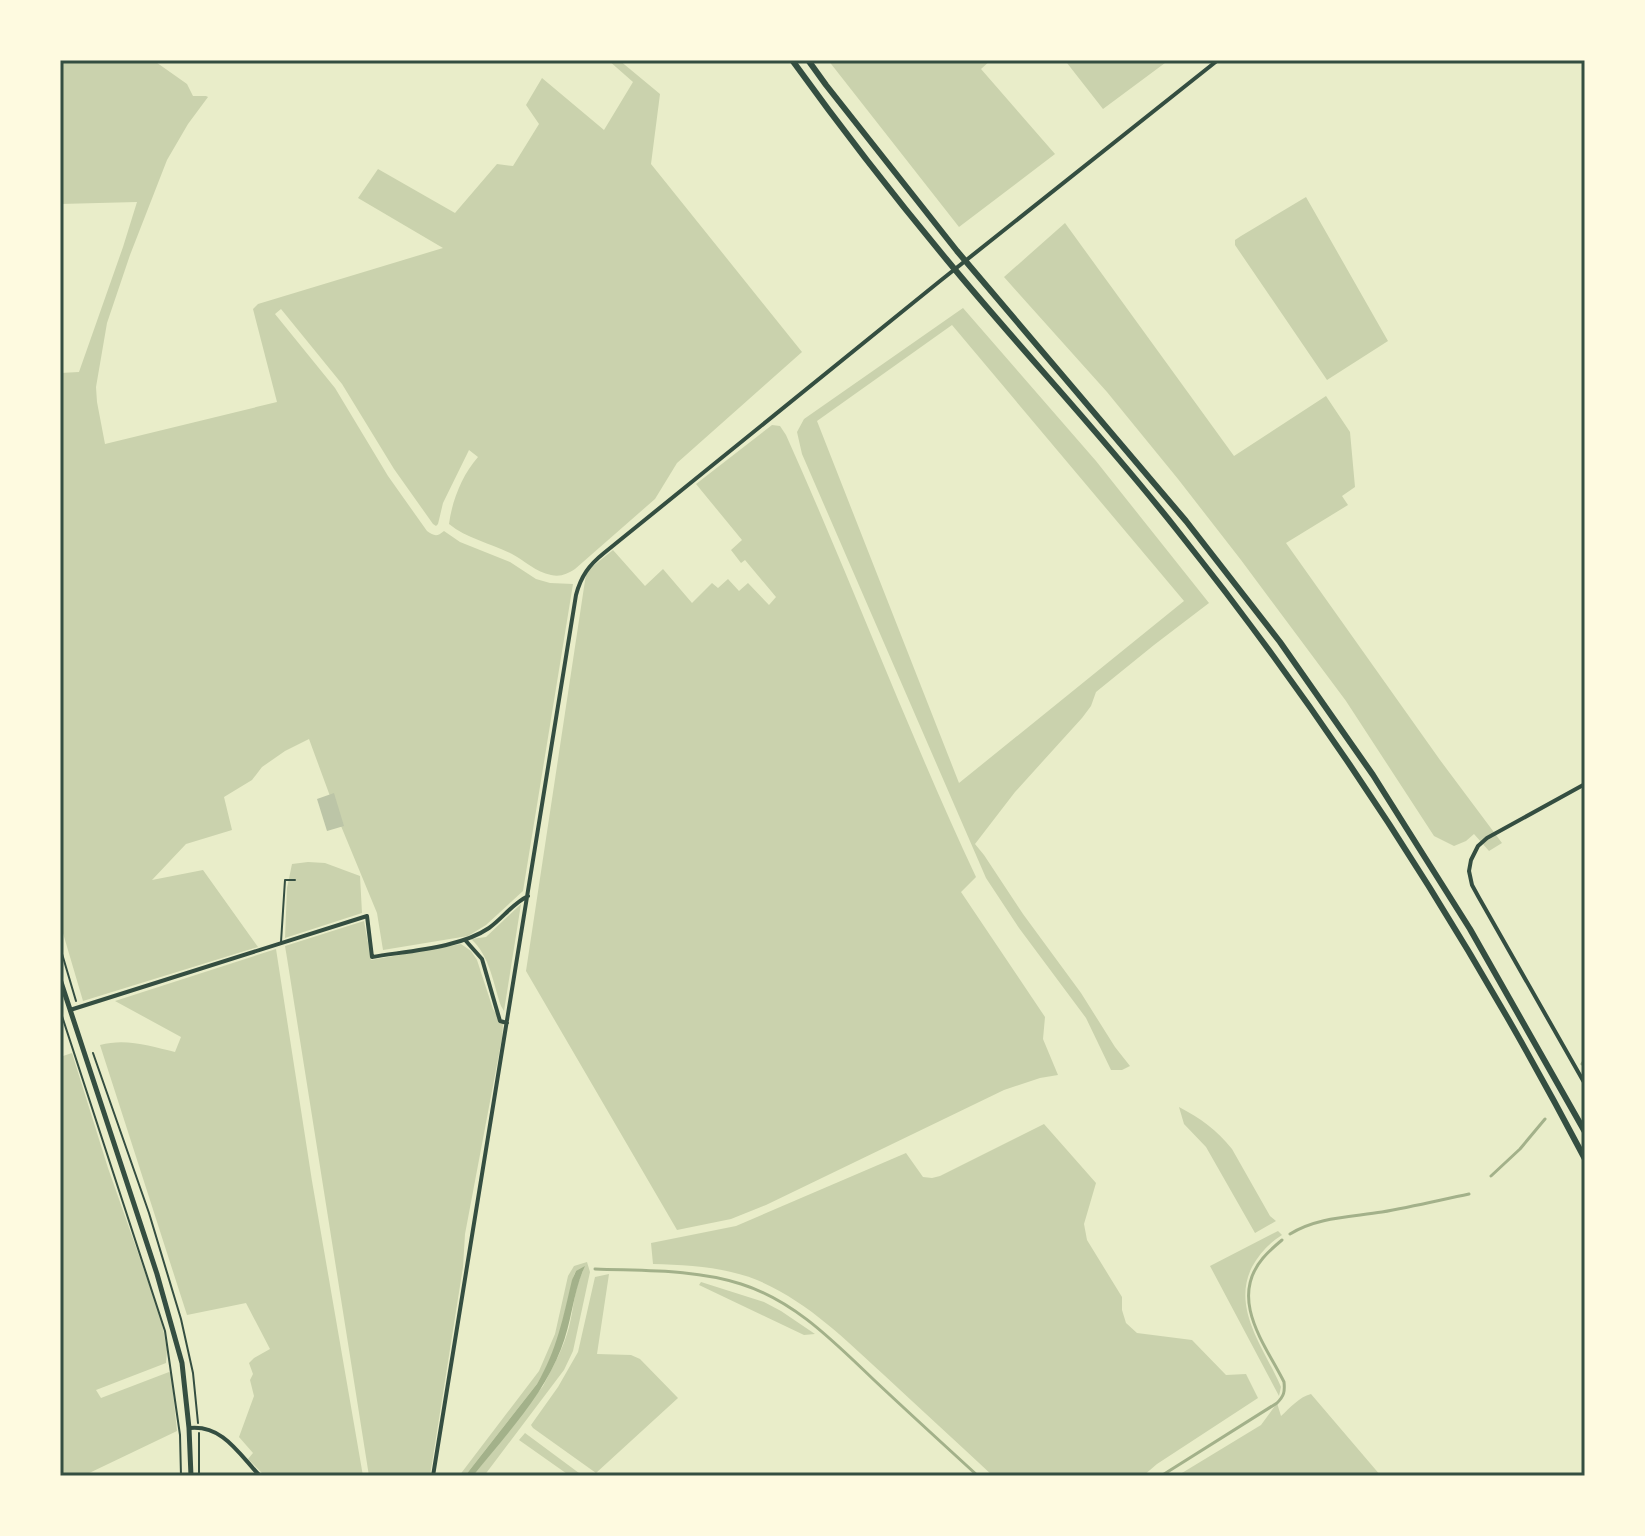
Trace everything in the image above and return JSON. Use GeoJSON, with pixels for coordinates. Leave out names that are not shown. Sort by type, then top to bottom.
{"type":"FeatureCollection","features":[{"type":"Feature","properties":{"kind":"highway"},"geometry":{"type":"LineString","coordinates":[[792,60],[947,260],[1176,528],[1271,651],[1355,773],[1465,945],[1585,1159]]}},
{"type":"Feature","properties":{"kind":"highway"},"geometry":{"type":"LineString","coordinates":[[808,60],[957,251],[1186,521],[1280,642],[1373,775],[1470,929],[1585,1132]]}},
{"type":"Feature","properties":{"kind":"main road"},"geometry":{"type":"LineString","coordinates":[[60,979],[157,1274],[182,1363],[191,1476]]}},
{"type":"Feature","properties":{"kind":"street"},"geometry":{"type":"LineString","coordinates":[[433,1476],[576,595],[582,576],[604,553],[1218,60]]}},
{"type":"Feature","properties":{"kind":"street"},"geometry":{"type":"LineString","coordinates":[[1585,784],[1487,838],[1474,851],[1469,871],[1472,885],[1585,1084]]}},
{"type":"Feature","properties":{"kind":"street"},"geometry":{"type":"LineString","coordinates":[[70,1010],[367,916],[372,957],[466,941],[489,928],[528,896]]}},
{"type":"Feature","properties":{"kind":"street"},"geometry":{"type":"LineString","coordinates":[[466,941],[482,959],[500,1021],[507,1023]]}},
{"type":"Feature","properties":{"kind":"street"},"geometry":{"type":"LineString","coordinates":[[189,1428],[207,1428],[222,1435],[260,1476]]}},
{"type":"Feature","properties":{"kind":"lane"},"geometry":{"type":"LineString","coordinates":[[281,943],[285,880],[295,880]]}},
{"type":"Feature","properties":{"kind":"path"},"geometry":{"type":"LineString","coordinates":[[60,1010],[165,1331],[180,1435],[181,1476]]}},
{"type":"Feature","properties":{"kind":"shaded area"},"geometry":{"type":"Polygon","coordinates":[[[60,60],[153,60],[187,84],[193,96],[208,97],[167,160],[107,323],[96,387],[105,444],[277,402],[253,309],[258,304],[443,248],[358,198],[378,169],[455,213],[497,164],[513,166],[539,124],[526,105],[542,78],[604,130],[633,82],[608,60],[619,60],[660,94],[651,164],[802,352],[677,463],[655,499],[575,569],[555,576],[449,524],[459,489],[478,457],[469,450],[443,503],[438,524],[433,524],[394,469],[342,384],[281,309],[275,314],[335,388],[388,476],[427,531],[436,535],[444,531],[460,542],[510,562],[536,579],[573,584],[523,891],[486,925],[468,936],[383,950],[377,913],[309,739],[285,751],[262,767],[252,780],[224,797],[232,830],[186,844],[152,880],[203,870],[258,947],[83,1001],[60,923],[60,373],[79,372],[137,202],[60,204],[60,60]]]}},
{"type":"Feature","properties":{"kind":"shaded area"},"geometry":{"type":"Polygon","coordinates":[[[828,60],[991,60],[981,69],[1055,154],[959,227],[828,60]]]}},
{"type":"Feature","properties":{"kind":"shaded area"},"geometry":{"type":"Polygon","coordinates":[[[1067,60],[1169,60],[1103,109],[1067,60]]]}},
{"type":"Feature","properties":{"kind":"shaded area"},"geometry":{"type":"Polygon","coordinates":[[[1306,197],[1388,341],[1327,380],[1235,245],[1235,240],[1306,197]]]}},
{"type":"Feature","properties":{"kind":"shaded area"},"geometry":{"type":"Polygon","coordinates":[[[1065,223],[1234,456],[1326,396],[1350,432],[1355,487],[1342,496],[1348,505],[1286,543],[1502,843],[1489,851],[1474,834],[1454,846],[1434,836],[1346,701],[1241,560],[1107,392],[1004,277],[1065,223]]]}},
{"type":"Feature","properties":{"kind":"shaded area"},"geometry":{"type":"Polygon","coordinates":[[[963,308],[1096,461],[1209,603],[1096,692],[1082,718],[1015,792],[975,844],[1130,1066],[1122,1070],[1111,1070],[1086,1018],[986,878],[802,454],[797,432],[804,419],[963,308]],[[952,325],[817,421],[959,783],[1184,601],[952,325]]]}},
{"type":"Feature","properties":{"kind":"shaded area"},"geometry":{"type":"Polygon","coordinates":[[[772,425],[780,426],[786,435],[976,877],[961,892],[1045,1017],[1043,1039],[1058,1075],[1004,1090],[766,1205],[731,1219],[677,1230],[526,971],[586,574],[613,550],[645,586],[663,569],[692,603],[712,583],[718,588],[728,579],[739,591],[748,583],[769,605],[776,597],[745,560],[741,563],[731,550],[742,540],[696,484],[772,425]]]}},
{"type":"Feature","properties":{"kind":"shaded area"},"geometry":{"type":"Polygon","coordinates":[[[325,863],[360,876],[362,913],[285,938],[287,888],[292,864],[325,863]]]}},
{"type":"Feature","properties":{"kind":"shaded area"},"geometry":{"type":"Polygon","coordinates":[[[521,904],[504,1011],[487,962],[471,939],[486,937],[521,904]]]}},
{"type":"Feature","properties":{"kind":"shaded area"},"geometry":{"type":"Polygon","coordinates":[[[364,921],[371,960],[461,944],[471,951],[477,960],[493,1009],[503,1024],[465,1234],[463,1267],[430,1476],[369,1476],[285,946],[364,921]]]}},
{"type":"Feature","properties":{"kind":"shaded area"},"geometry":{"type":"Polygon","coordinates":[[[276,949],[363,1476],[265,1476],[248,1459],[253,1453],[239,1437],[254,1396],[249,1363],[270,1349],[246,1303],[187,1315],[100,1045],[129,1043],[175,1052],[181,1037],[115,1001],[276,949]]]}},
{"type":"Feature","properties":{"kind":"shaded area"},"geometry":{"type":"Polygon","coordinates":[[[72,1053],[108,1168],[161,1318],[167,1350],[166,1363],[96,1390],[101,1398],[171,1373],[177,1431],[83,1476],[60,1476],[60,1057],[72,1053]]]}},
{"type":"Feature","properties":{"kind":"shaded area"},"geometry":{"type":"Polygon","coordinates":[[[1179,1107],[1208,1125],[1232,1149],[1270,1216],[1276,1221],[1255,1233],[1206,1147],[1184,1124],[1179,1107]]]}},
{"type":"Feature","properties":{"kind":"shaded area"},"geometry":{"type":"Polygon","coordinates":[[[1044,1124],[1096,1183],[1084,1224],[1087,1240],[1122,1297],[1126,1323],[1137,1333],[1192,1340],[1226,1375],[1246,1374],[1258,1398],[1143,1476],[993,1476],[840,1335],[792,1299],[757,1280],[732,1272],[653,1264],[651,1243],[736,1226],[906,1153],[923,1177],[940,1176],[1044,1124]]]}},
{"type":"Feature","properties":{"kind":"shaded area"},"geometry":{"type":"Polygon","coordinates":[[[1278,1231],[1282,1235],[1265,1249],[1252,1267],[1245,1298],[1253,1328],[1281,1387],[1279,1396],[1210,1266],[1278,1231]]]}},
{"type":"Feature","properties":{"kind":"shaded area"},"geometry":{"type":"Polygon","coordinates":[[[587,1262],[590,1272],[573,1351],[564,1370],[484,1476],[473,1476],[543,1386],[567,1334],[583,1271],[576,1271],[574,1275],[557,1344],[537,1384],[465,1476],[459,1476],[539,1371],[555,1334],[568,1276],[574,1266],[587,1262]]]}},
{"type":"Feature","properties":{"kind":"shaded area"},"geometry":{"type":"Polygon","coordinates":[[[585,1266],[565,1339],[544,1383],[473,1476],[465,1476],[537,1384],[554,1346],[572,1280],[576,1271],[585,1266]]]}},
{"type":"Feature","properties":{"kind":"shaded area"},"geometry":{"type":"Polygon","coordinates":[[[609,1274],[597,1354],[631,1355],[640,1359],[678,1398],[596,1473],[531,1425],[578,1352],[595,1277],[609,1274]]]}},
{"type":"Feature","properties":{"kind":"shaded area"},"geometry":{"type":"Polygon","coordinates":[[[701,1282],[764,1302],[815,1334],[804,1335],[699,1285],[701,1282]]]}},
{"type":"Feature","properties":{"kind":"shaded area"},"geometry":{"type":"Polygon","coordinates":[[[1311,1394],[1381,1476],[1177,1476],[1261,1425],[1277,1403],[1281,1416],[1311,1394]]]}},
{"type":"Feature","properties":{"kind":"shaded area"},"geometry":{"type":"Polygon","coordinates":[[[525,1433],[583,1476],[570,1476],[519,1440],[525,1433]]]}},
{"type":"Feature","properties":{"kind":"building"},"geometry":{"type":"Polygon","coordinates":[[[334,793],[344,826],[327,831],[317,799],[334,793]]]}},
{"type":"Feature","properties":{"kind":"waterway"},"geometry":{"type":"LineString","coordinates":[[1582,1064],[1585,1059]]}},
{"type":"Feature","properties":{"kind":"waterway"},"geometry":{"type":"LineString","coordinates":[[1491,1176],[1520,1149],[1545,1119]]}},
{"type":"Feature","properties":{"kind":"waterway"},"geometry":{"type":"LineString","coordinates":[[1290,1234],[1323,1221],[1469,1194]]}},
{"type":"Feature","properties":{"kind":"waterway"},"geometry":{"type":"LineString","coordinates":[[1161,1476],[1277,1403],[1283,1396],[1284,1382],[1260,1337],[1249,1305],[1253,1274],[1263,1258],[1282,1240]]}},
{"type":"Feature","properties":{"kind":"waterway"},"geometry":{"type":"LineString","coordinates":[[595,1269],[705,1276],[761,1291],[829,1337],[978,1476]]}}]}
